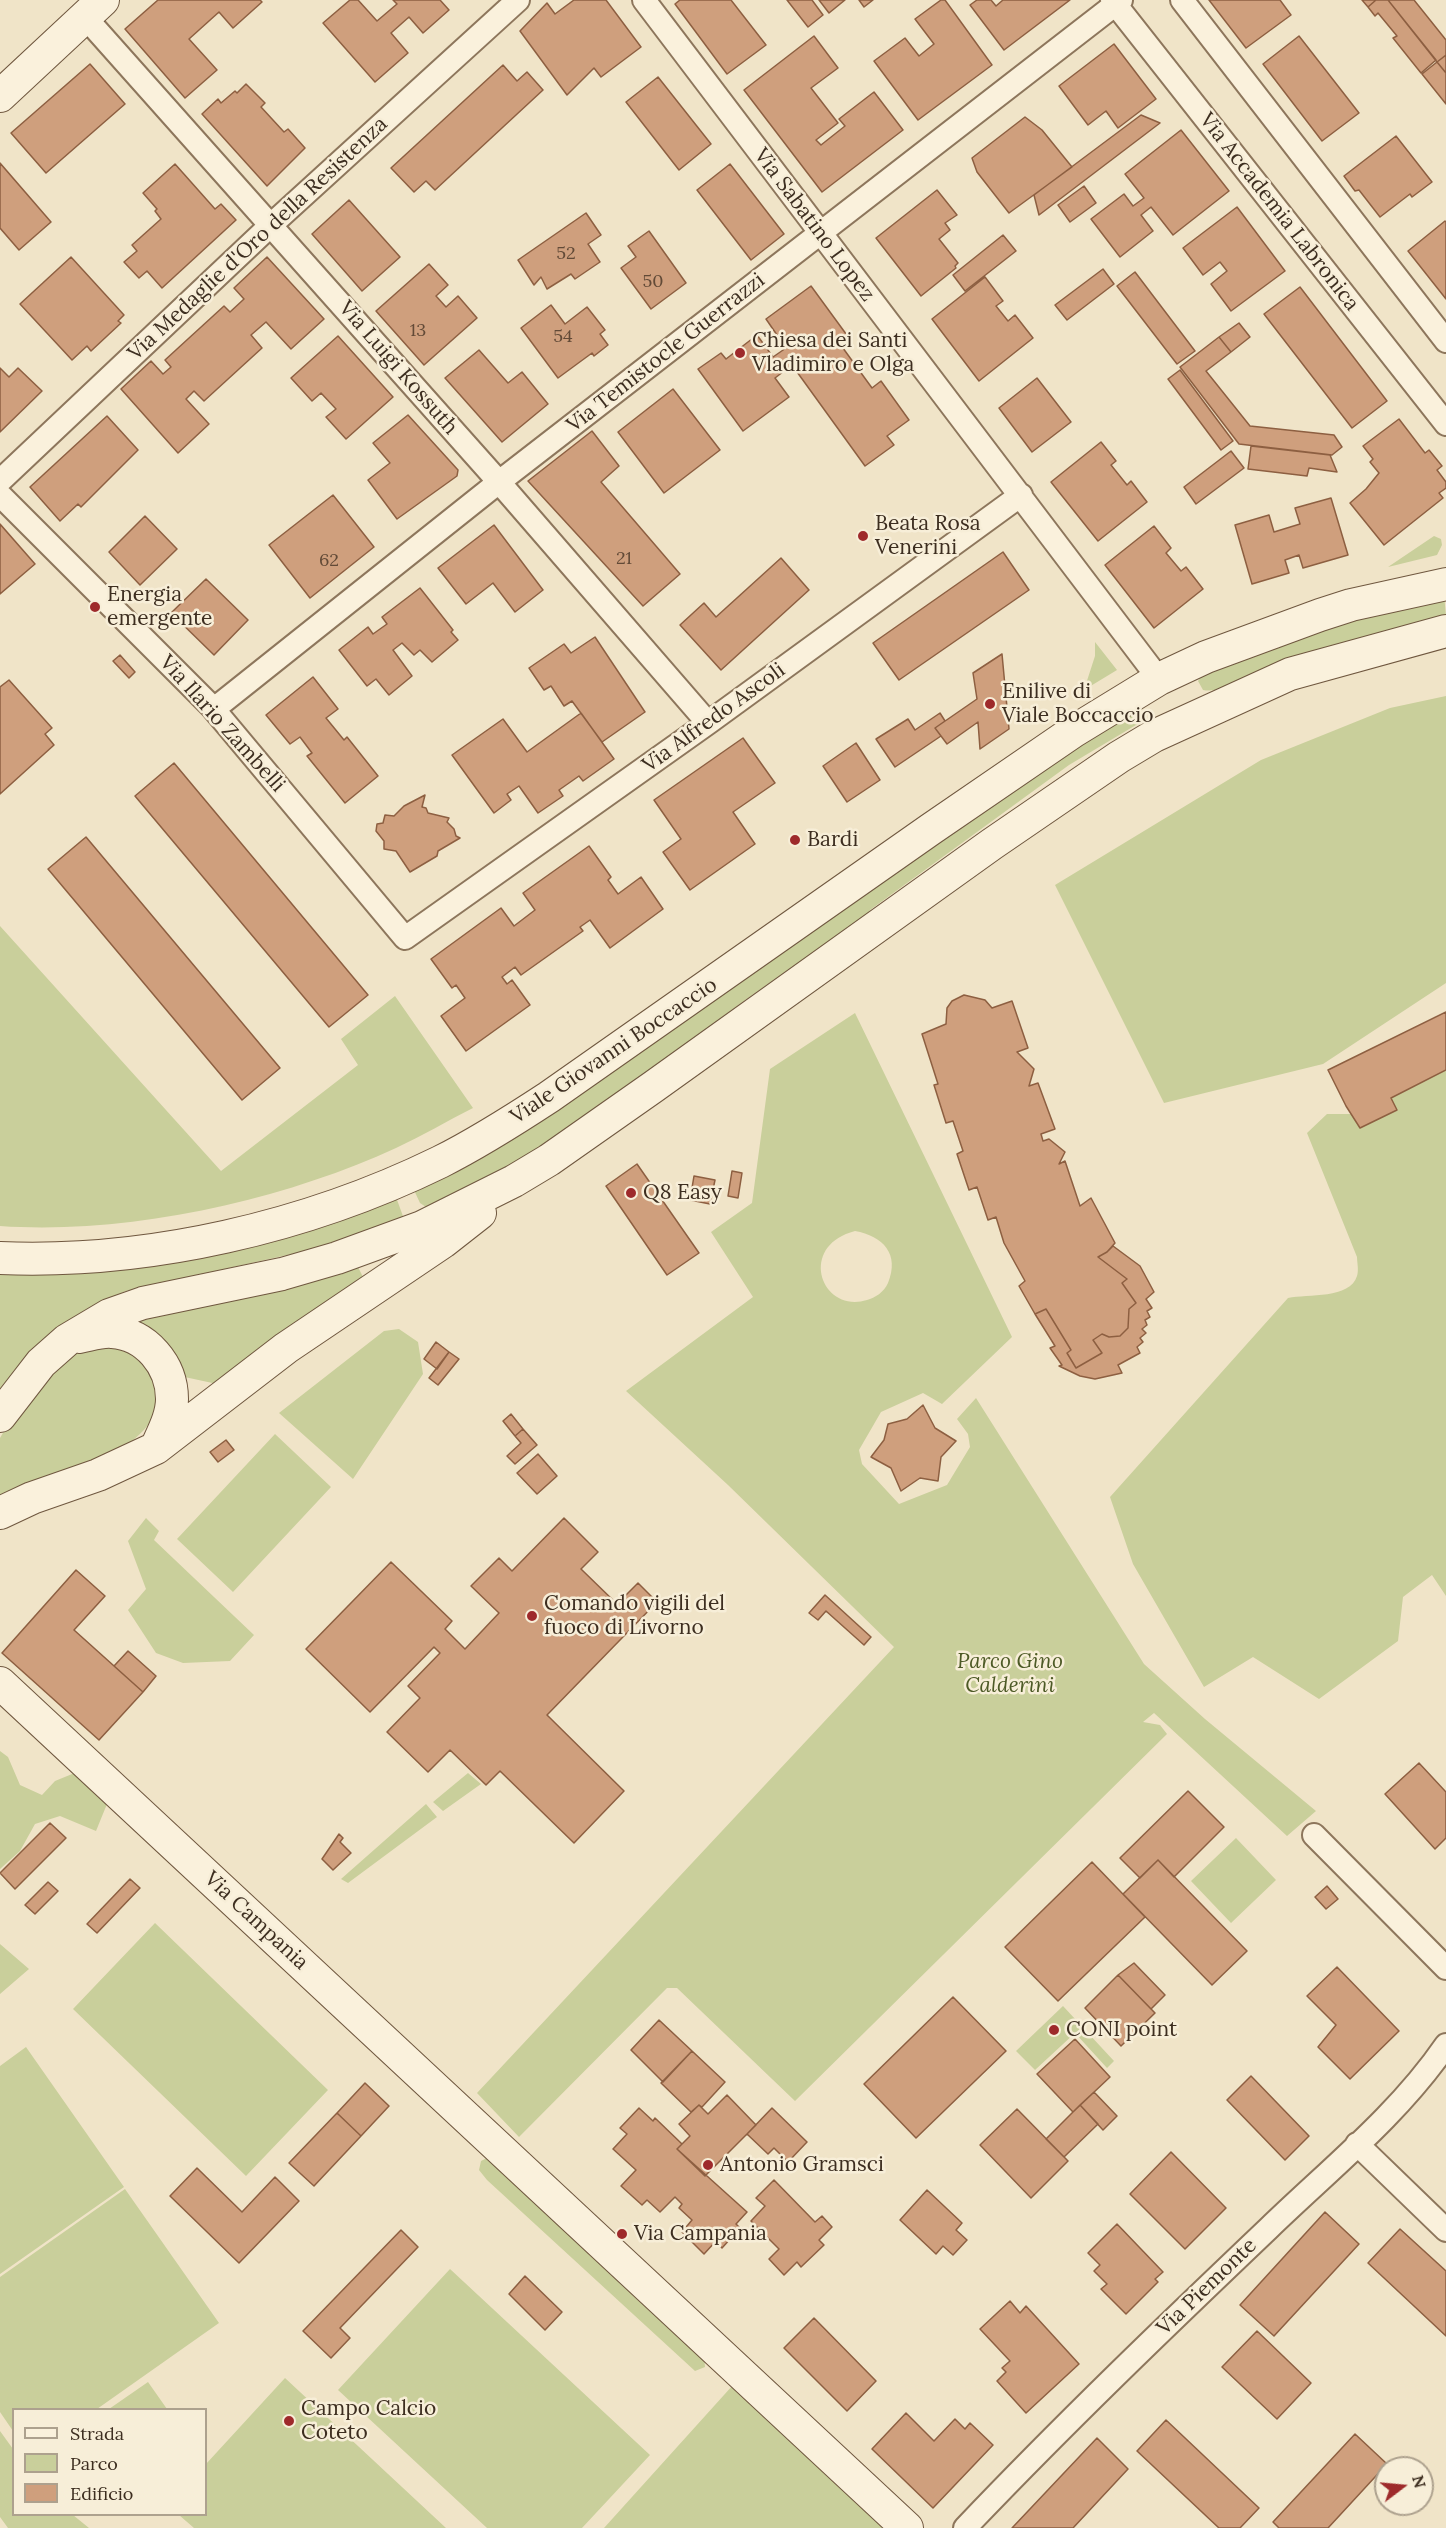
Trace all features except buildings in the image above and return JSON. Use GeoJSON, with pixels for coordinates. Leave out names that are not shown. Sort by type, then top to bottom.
{"type":"FeatureCollection","features":[{"type":"Feature","properties":{"kind":"main road"},"geometry":{"type":"LineString","coordinates":[[0,96],[94,8]]}},
{"type":"Feature","properties":{"kind":"main road","name":"Viale Giovanni Boccaccio"},"geometry":{"type":"LineString","coordinates":[[0,1258],[102,1255],[256,1230],[354,1199],[441,1161],[494,1132],[549,1097],[941,822],[1074,731],[1159,678],[1206,657],[1320,615],[1351,605],[1446,584]]}},
{"type":"Feature","properties":{"kind":"main road"},"geometry":{"type":"LineString","coordinates":[[0,1416],[27,1379],[67,1340],[97,1321],[124,1308],[282,1274],[338,1258],[422,1227],[502,1188],[549,1160],[901,908],[1119,757],[1183,720],[1290,674],[1446,631]]}},
{"type":"Feature","properties":{"kind":"main road"},"geometry":{"type":"LineString","coordinates":[[1159,678],[1183,720]]}},
{"type":"Feature","properties":{"kind":"main road"},"geometry":{"type":"LineString","coordinates":[[0,1513],[32,1498],[98,1475],[156,1448],[234,1385],[293,1342],[468,1224],[502,1188]]}},
{"type":"Feature","properties":{"kind":"main road"},"geometry":{"type":"LineString","coordinates":[[67,1340],[97,1333],[122,1334],[150,1347],[159,1357],[169,1376],[172,1398],[167,1423],[156,1448]]}},
{"type":"Feature","properties":{"kind":"main road","name":"Via Campania"},"geometry":{"type":"LineString","coordinates":[[0,1683],[908,2528]]}},
{"type":"Feature","properties":{"kind":"street","name":"Via Medaglie d'Oro della Resistenza"},"geometry":{"type":"LineString","coordinates":[[0,481],[271,225],[518,0]]}},
{"type":"Feature","properties":{"kind":"street","name":"Via Sabatino Lopez"},"geometry":{"type":"LineString","coordinates":[[644,0],[1159,678]]}},
{"type":"Feature","properties":{"kind":"street"},"geometry":{"type":"LineString","coordinates":[[1182,0],[1446,341]]}},
{"type":"Feature","properties":{"kind":"street","name":"Via Temistocle Guerrazzi"},"geometry":{"type":"LineString","coordinates":[[214,709],[499,482],[1116,2]]}},
{"type":"Feature","properties":{"kind":"street","name":"Via Accademia Labronica"},"geometry":{"type":"LineString","coordinates":[[1116,2],[1446,424]]}},
{"type":"Feature","properties":{"kind":"street","name":"Via Luigi Kossuth"},"geometry":{"type":"LineString","coordinates":[[94,8],[271,225],[499,482],[708,723]]}},
{"type":"Feature","properties":{"kind":"street","name":"Via Ilario Zambelli"},"geometry":{"type":"LineString","coordinates":[[0,495],[214,709],[405,938]]}},
{"type":"Feature","properties":{"kind":"street","name":"Via Alfredo Ascoli"},"geometry":{"type":"LineString","coordinates":[[405,938],[708,723],[1021,495]]}},
{"type":"Feature","properties":{"kind":"street"},"geometry":{"type":"LineString","coordinates":[[1314,1835],[1446,1968]]}},
{"type":"Feature","properties":{"kind":"street","name":"Via Piemonte"},"geometry":{"type":"LineString","coordinates":[[964,2528],[1144,2347],[1420,2081],[1446,2045]]}},
{"type":"Feature","properties":{"kind":"street"},"geometry":{"type":"LineString","coordinates":[[1357,2144],[1446,2230]]}},
{"type":"Feature","properties":{"kind":"green space"},"geometry":{"type":"Polygon","coordinates":[[[1434,536],[1441,539],[1442,545],[1437,555],[1388,567],[1434,536]]]}},
{"type":"Feature","properties":{"kind":"green space"},"geometry":{"type":"Polygon","coordinates":[[[1444,594],[1446,616],[1289,659],[1219,689],[1203,690],[1198,681],[1205,671],[1295,638],[1444,594]]]}},
{"type":"Feature","properties":{"kind":"green space"},"geometry":{"type":"Polygon","coordinates":[[[1095,642],[1117,670],[1084,690],[1095,656],[1095,642]]]}},
{"type":"Feature","properties":{"kind":"green space"},"geometry":{"type":"Polygon","coordinates":[[[1446,696],[1446,983],[1323,1064],[1164,1103],[1055,885],[1261,760],[1390,708],[1446,696]]]}},
{"type":"Feature","properties":{"kind":"green space"},"geometry":{"type":"Polygon","coordinates":[[[1133,707],[1141,722],[1069,765],[870,910],[868,916],[763,987],[621,1093],[507,1167],[426,1207],[420,1203],[413,1188],[1133,707]]]}},
{"type":"Feature","properties":{"kind":"green space"},"geometry":{"type":"Polygon","coordinates":[[[0,926],[221,1171],[358,1065],[341,1039],[395,996],[473,1108],[406,1143],[351,1167],[254,1198],[151,1219],[99,1225],[0,1226],[0,926]]]}},
{"type":"Feature","properties":{"kind":"green space","name":"Parco Gino Calderini"},"geometry":{"type":"Polygon","coordinates":[[[855,1013],[1012,1337],[942,1404],[923,1393],[881,1412],[859,1450],[862,1464],[899,1504],[947,1485],[970,1447],[968,1434],[957,1419],[976,1398],[1144,1664],[1205,1719],[1316,1811],[1287,1836],[1154,1713],[1143,1722],[1160,1725],[1167,1734],[795,2101],[677,1988],[667,1988],[519,2137],[477,2093],[894,1647],[728,1485],[626,1391],[753,1297],[711,1232],[752,1203],[770,1069],[855,1013]],[[855,1231],[837,1239],[826,1250],[821,1263],[822,1276],[828,1288],[838,1297],[851,1302],[867,1300],[879,1294],[888,1283],[891,1273],[892,1263],[886,1248],[874,1237],[855,1231]]]}},
{"type":"Feature","properties":{"kind":"green space"},"geometry":{"type":"Polygon","coordinates":[[[1446,1063],[1446,1596],[1432,1575],[1403,1597],[1398,1641],[1319,1699],[1253,1657],[1204,1687],[1133,1564],[1110,1497],[1288,1298],[1337,1292],[1346,1289],[1357,1276],[1357,1257],[1307,1133],[1327,1114],[1356,1114],[1446,1063]]]}},
{"type":"Feature","properties":{"kind":"green space"},"geometry":{"type":"Polygon","coordinates":[[[396,1197],[404,1219],[314,1249],[126,1291],[108,1299],[57,1332],[27,1359],[0,1389],[0,1272],[396,1197]]]}},
{"type":"Feature","properties":{"kind":"green space"},"geometry":{"type":"Polygon","coordinates":[[[357,1265],[363,1277],[217,1384],[180,1376],[133,1322],[168,1312],[244,1298],[357,1265]]]}},
{"type":"Feature","properties":{"kind":"green space"},"geometry":{"type":"Polygon","coordinates":[[[399,1329],[418,1342],[423,1374],[353,1479],[279,1413],[384,1331],[399,1329]]]}},
{"type":"Feature","properties":{"kind":"green space"},"geometry":{"type":"Polygon","coordinates":[[[110,1341],[151,1364],[158,1405],[147,1426],[131,1442],[89,1466],[0,1497],[0,1438],[11,1419],[70,1354],[110,1341]]]}},
{"type":"Feature","properties":{"kind":"green space"},"geometry":{"type":"Polygon","coordinates":[[[275,1434],[331,1487],[233,1592],[177,1539],[275,1434]]]}},
{"type":"Feature","properties":{"kind":"green space"},"geometry":{"type":"Polygon","coordinates":[[[146,1518],[159,1531],[154,1540],[254,1635],[230,1661],[183,1663],[156,1653],[128,1610],[146,1589],[128,1541],[146,1518]]]}},
{"type":"Feature","properties":{"kind":"green space"},"geometry":{"type":"Polygon","coordinates":[[[0,1751],[8,1757],[20,1785],[42,1795],[55,1781],[77,1772],[97,1782],[107,1804],[96,1831],[60,1816],[35,1824],[20,1851],[0,1869],[0,1751]]]}},
{"type":"Feature","properties":{"kind":"green space"},"geometry":{"type":"Polygon","coordinates":[[[468,1773],[481,1784],[443,1811],[433,1802],[468,1773]]]}},
{"type":"Feature","properties":{"kind":"green space"},"geometry":{"type":"Polygon","coordinates":[[[426,1804],[437,1817],[348,1883],[341,1879],[426,1804]]]}},
{"type":"Feature","properties":{"kind":"green space"},"geometry":{"type":"Polygon","coordinates":[[[1236,1838],[1276,1880],[1231,1923],[1191,1881],[1236,1838]]]}},
{"type":"Feature","properties":{"kind":"green space"},"geometry":{"type":"Polygon","coordinates":[[[155,1923],[328,2090],[246,2176],[73,2009],[155,1923]]]}},
{"type":"Feature","properties":{"kind":"green space"},"geometry":{"type":"Polygon","coordinates":[[[0,1944],[29,1969],[0,1994],[0,1944]]]}},
{"type":"Feature","properties":{"kind":"green space"},"geometry":{"type":"Polygon","coordinates":[[[1063,2006],[1114,2061],[1107,2068],[1075,2033],[1035,2070],[1016,2051],[1063,2006]]]}},
{"type":"Feature","properties":{"kind":"green space"},"geometry":{"type":"Polygon","coordinates":[[[26,2047],[124,2187],[0,2274],[0,2066],[26,2047]]]}},
{"type":"Feature","properties":{"kind":"green space"},"geometry":{"type":"Polygon","coordinates":[[[491,2156],[704,2356],[705,2367],[695,2371],[487,2180],[479,2170],[481,2161],[491,2156]]]}},
{"type":"Feature","properties":{"kind":"green space"},"geometry":{"type":"Polygon","coordinates":[[[125,2189],[219,2323],[98,2408],[12,2408],[12,2430],[0,2412],[0,2277],[125,2189]]]}},
{"type":"Feature","properties":{"kind":"green space"},"geometry":{"type":"Polygon","coordinates":[[[450,2269],[650,2455],[582,2528],[487,2528],[338,2390],[450,2269]]]}},
{"type":"Feature","properties":{"kind":"green space","name":"Campo Calcio Coteto"},"geometry":{"type":"Polygon","coordinates":[[[285,2378],[446,2528],[194,2528],[180,2516],[207,2516],[207,2463],[285,2378]]]}},
{"type":"Feature","properties":{"kind":"green space"},"geometry":{"type":"Polygon","coordinates":[[[148,2382],[166,2408],[110,2408],[148,2382]]]}},
{"type":"Feature","properties":{"kind":"green space"},"geometry":{"type":"Polygon","coordinates":[[[733,2385],[883,2528],[604,2528],[733,2385]]]}},
{"type":"Feature","properties":{"kind":"green space"},"geometry":{"type":"Polygon","coordinates":[[[0,2431],[12,2448],[12,2516],[74,2516],[89,2528],[8,2528],[0,2517],[0,2431]]]}},
{"type":"Feature","properties":{"kind":"place","name":"Chiesa dei Santi Vladimiro e Olga"},"geometry":{"type":"Point","coordinates":[740,353]}},
{"type":"Feature","properties":{"kind":"place","name":"Beata Rosa Venerini"},"geometry":{"type":"Point","coordinates":[863,536]}},
{"type":"Feature","properties":{"kind":"place","name":"Energia emergente"},"geometry":{"type":"Point","coordinates":[95,607]}},
{"type":"Feature","properties":{"kind":"place","name":"Enilive di Viale Boccaccio"},"geometry":{"type":"Point","coordinates":[990,704]}},
{"type":"Feature","properties":{"kind":"place","name":"Bardi"},"geometry":{"type":"Point","coordinates":[795,840]}},
{"type":"Feature","properties":{"kind":"place","name":"Q8 Easy"},"geometry":{"type":"Point","coordinates":[631,1193]}},
{"type":"Feature","properties":{"kind":"place","name":"Comando vigili del fuoco di Livorno"},"geometry":{"type":"Point","coordinates":[532,1616]}},
{"type":"Feature","properties":{"kind":"place","name":"CONI point"},"geometry":{"type":"Point","coordinates":[1054,2030]}},
{"type":"Feature","properties":{"kind":"place","name":"Antonio Gramsci"},"geometry":{"type":"Point","coordinates":[708,2165]}},
{"type":"Feature","properties":{"kind":"place","name":"Via Campania"},"geometry":{"type":"Point","coordinates":[622,2234]}},
{"type":"Feature","properties":{"kind":"place","name":"Campo Calcio Coteto"},"geometry":{"type":"Point","coordinates":[289,2421]}}]}
